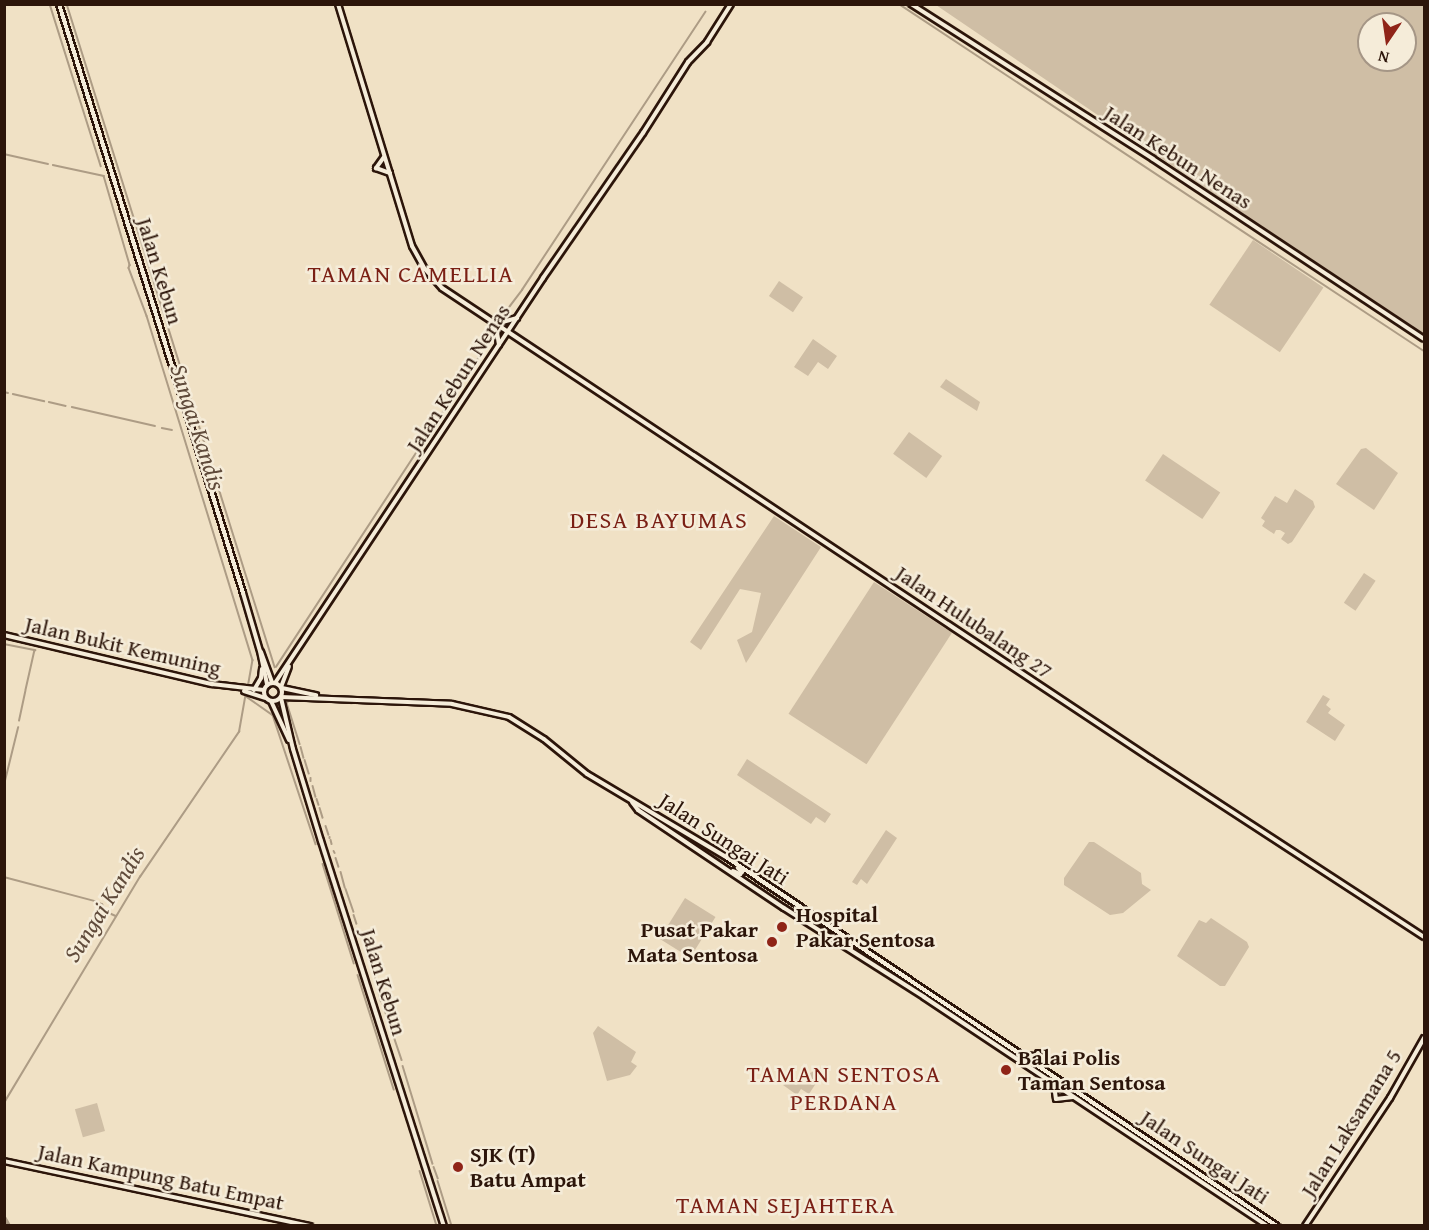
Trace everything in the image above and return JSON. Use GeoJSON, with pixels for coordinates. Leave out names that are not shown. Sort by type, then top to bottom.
{"type":"FeatureCollection","features":[{"type":"Feature","properties":{"kind":"main road","name":"Jalan Kebun"},"geometry":{"type":"LineString","coordinates":[[59,4],[260,651],[274,683]]}},
{"type":"Feature","properties":{"kind":"main road"},"geometry":{"type":"LineString","coordinates":[[338,4],[390,173]]}},
{"type":"Feature","properties":{"kind":"main road","name":"Jalan Kebun Nenas"},"geometry":{"type":"LineString","coordinates":[[274,683],[294,657],[688,62],[707,42],[731,4]]}},
{"type":"Feature","properties":{"kind":"main road","name":"Jalan Kebun Nenas"},"geometry":{"type":"LineString","coordinates":[[911,4],[1425,339]]}},
{"type":"Feature","properties":{"kind":"main road"},"geometry":{"type":"LineString","coordinates":[[384,156],[376,168],[390,173]]}},
{"type":"Feature","properties":{"kind":"main road","name":"Jalan Hulubalang 27"},"geometry":{"type":"LineString","coordinates":[[390,173],[412,246],[425,269],[453,296],[1151,759],[1425,937]]}},
{"type":"Feature","properties":{"kind":"main road"},"geometry":{"type":"LineString","coordinates":[[499,346],[496,325],[518,317]]}},
{"type":"Feature","properties":{"kind":"main road","name":"Jalan Bukit Kemuning"},"geometry":{"type":"LineString","coordinates":[[4,635],[234,688],[269,700]]}},
{"type":"Feature","properties":{"kind":"main road","name":"Jalan Kebun"},"geometry":{"type":"LineString","coordinates":[[260,651],[269,700],[293,749]]}},
{"type":"Feature","properties":{"kind":"main road","name":"Jalan Kebun"},"geometry":{"type":"LineString","coordinates":[[294,657],[281,687],[281,697],[293,749],[444,1226]]}},
{"type":"Feature","properties":{"kind":"main road"},"geometry":{"type":"LineString","coordinates":[[254,690],[261,678],[261,659]]}},
{"type":"Feature","properties":{"kind":"main road"},"geometry":{"type":"LineString","coordinates":[[269,669],[283,670]]}},
{"type":"Feature","properties":{"kind":"main road"},"geometry":{"type":"LineString","coordinates":[[265,687],[274,683],[281,687],[326,697]]}},
{"type":"Feature","properties":{"kind":"main road","name":"Jalan Bukit Kemuning"},"geometry":{"type":"LineString","coordinates":[[234,688],[254,690],[265,687]]}},
{"type":"Feature","properties":{"kind":"main road","name":"Jalan Sungai Jati"},"geometry":{"type":"LineString","coordinates":[[269,700],[281,697],[326,697],[452,704],[509,717],[537,734],[581,769],[726,857],[1278,1226]]}},
{"type":"Feature","properties":{"kind":"main road","name":"Jalan Sungai Jati"},"geometry":{"type":"LineString","coordinates":[[631,801],[638,810],[720,865],[1268,1226]]}},
{"type":"Feature","properties":{"kind":"main road"},"geometry":{"type":"LineString","coordinates":[[720,865],[741,873],[726,857]]}},
{"type":"Feature","properties":{"kind":"main road"},"geometry":{"type":"LineString","coordinates":[[774,901],[761,887],[779,893]]}},
{"type":"Feature","properties":{"kind":"main road","name":"Jalan Laksamana 5"},"geometry":{"type":"LineString","coordinates":[[1305,1226],[1390,1098],[1425,1038]]}},
{"type":"Feature","properties":{"kind":"main road"},"geometry":{"type":"LineString","coordinates":[[1015,1051],[1036,1055],[1042,1069]]}},
{"type":"Feature","properties":{"kind":"main road"},"geometry":{"type":"LineString","coordinates":[[1053,1084],[1056,1099],[1074,1097]]}},
{"type":"Feature","properties":{"kind":"main road","name":"Jalan Kampung Batu Empat"},"geometry":{"type":"LineString","coordinates":[[4,1161],[310,1226]]}},
{"type":"Feature","properties":{"kind":"shaded area"},"geometry":{"type":"Polygon","coordinates":[[[936,5],[1424,5],[1424,337],[936,5]]]}},
{"type":"Feature","properties":{"kind":"shaded area"},"geometry":{"type":"Polygon","coordinates":[[[1253,240],[1323,288],[1280,352],[1209,305],[1253,240]]]}},
{"type":"Feature","properties":{"kind":"shaded area"},"geometry":{"type":"Polygon","coordinates":[[[779,281],[803,297],[793,312],[769,296],[779,281]]]}},
{"type":"Feature","properties":{"kind":"shaded area"},"geometry":{"type":"Polygon","coordinates":[[[813,339],[837,356],[828,369],[818,362],[808,376],[794,367],[813,339]]]}},
{"type":"Feature","properties":{"kind":"shaded area"},"geometry":{"type":"Polygon","coordinates":[[[946,379],[980,402],[977,411],[940,387],[946,379]]]}},
{"type":"Feature","properties":{"kind":"shaded area"},"geometry":{"type":"Polygon","coordinates":[[[909,432],[942,456],[926,478],[893,454],[909,432]]]}},
{"type":"Feature","properties":{"kind":"shaded area"},"geometry":{"type":"Polygon","coordinates":[[[1366,448],[1398,473],[1374,510],[1336,484],[1361,449],[1366,448]]]}},
{"type":"Feature","properties":{"kind":"shaded area"},"geometry":{"type":"Polygon","coordinates":[[[1163,454],[1220,493],[1202,519],[1145,481],[1163,454]]]}},
{"type":"Feature","properties":{"kind":"shaded area"},"geometry":{"type":"Polygon","coordinates":[[[1295,489],[1313,501],[1315,507],[1292,542],[1288,544],[1281,539],[1285,533],[1276,530],[1274,534],[1262,526],[1265,521],[1261,518],[1275,496],[1287,503],[1295,489]]]}},
{"type":"Feature","properties":{"kind":"shaded area"},"geometry":{"type":"Polygon","coordinates":[[[774,516],[821,547],[746,663],[737,640],[752,632],[761,593],[740,589],[701,650],[690,642],[774,516]]]}},
{"type":"Feature","properties":{"kind":"shaded area"},"geometry":{"type":"Polygon","coordinates":[[[1364,573],[1376,581],[1355,611],[1344,603],[1364,573]]]}},
{"type":"Feature","properties":{"kind":"shaded area"},"geometry":{"type":"Polygon","coordinates":[[[874,582],[952,633],[866,764],[788,714],[874,582]]]}},
{"type":"Feature","properties":{"kind":"shaded area"},"geometry":{"type":"Polygon","coordinates":[[[1323,695],[1330,699],[1326,705],[1331,709],[1328,713],[1345,725],[1335,741],[1306,722],[1323,695]]]}},
{"type":"Feature","properties":{"kind":"shaded area"},"geometry":{"type":"Polygon","coordinates":[[[747,759],[831,814],[825,823],[816,817],[811,824],[737,775],[747,759]]]}},
{"type":"Feature","properties":{"kind":"shaded area"},"geometry":{"type":"Polygon","coordinates":[[[886,830],[897,838],[867,884],[861,879],[857,885],[852,882],[886,830]]]}},
{"type":"Feature","properties":{"kind":"shaded area"},"geometry":{"type":"Polygon","coordinates":[[[1089,842],[1094,842],[1141,873],[1142,884],[1151,890],[1123,913],[1110,915],[1064,885],[1064,878],[1089,842]]]}},
{"type":"Feature","properties":{"kind":"shaded area"},"geometry":{"type":"Polygon","coordinates":[[[685,898],[716,917],[690,958],[660,939],[685,898]]]}},
{"type":"Feature","properties":{"kind":"shaded area"},"geometry":{"type":"Polygon","coordinates":[[[1211,918],[1247,942],[1249,947],[1225,986],[1220,986],[1177,956],[1199,920],[1206,923],[1211,918]]]}},
{"type":"Feature","properties":{"kind":"shaded area"},"geometry":{"type":"Polygon","coordinates":[[[598,1026],[636,1052],[631,1062],[637,1066],[630,1075],[607,1081],[593,1033],[598,1026]]]}},
{"type":"Feature","properties":{"kind":"shaded area"},"geometry":{"type":"Polygon","coordinates":[[[828,1065],[809,1094],[801,1089],[797,1095],[783,1085],[828,1065]]]}},
{"type":"Feature","properties":{"kind":"shaded area"},"geometry":{"type":"Polygon","coordinates":[[[97,1103],[105,1131],[83,1137],[75,1109],[97,1103]]]}},
{"type":"Feature","properties":{"kind":"waterway","name":"Sungai Kandis"},"geometry":{"type":"LineString","coordinates":[[50,4],[101,166]]}},
{"type":"Feature","properties":{"kind":"waterway"},"geometry":{"type":"LineString","coordinates":[[67,4],[275,667]]}},
{"type":"Feature","properties":{"kind":"waterway"},"geometry":{"type":"LineString","coordinates":[[899,4],[1424,351]]}},
{"type":"Feature","properties":{"kind":"waterway"},"geometry":{"type":"LineString","coordinates":[[504,314],[705,12]]}},
{"type":"Feature","properties":{"kind":"waterway"},"geometry":{"type":"LineString","coordinates":[[4,154],[48,164]]}},
{"type":"Feature","properties":{"kind":"waterway","name":"Sungai Kandis"},"geometry":{"type":"LineString","coordinates":[[53,165],[104,176],[129,268],[147,316],[253,660],[248,687]]}},
{"type":"Feature","properties":{"kind":"waterway"},"geometry":{"type":"LineString","coordinates":[[276,667],[491,339],[492,332]]}},
{"type":"Feature","properties":{"kind":"waterway"},"geometry":{"type":"LineString","coordinates":[[4,392],[8,393]]}},
{"type":"Feature","properties":{"kind":"waterway"},"geometry":{"type":"LineString","coordinates":[[13,394],[44,401]]}},
{"type":"Feature","properties":{"kind":"waterway"},"geometry":{"type":"LineString","coordinates":[[49,402],[66,406]]}},
{"type":"Feature","properties":{"kind":"waterway"},"geometry":{"type":"LineString","coordinates":[[72,407],[155,426]]}},
{"type":"Feature","properties":{"kind":"waterway"},"geometry":{"type":"LineString","coordinates":[[162,428],[172,430]]}},
{"type":"Feature","properties":{"kind":"waterway"},"geometry":{"type":"LineString","coordinates":[[4,644],[35,650],[26,690]]}},
{"type":"Feature","properties":{"kind":"waterway"},"geometry":{"type":"LineString","coordinates":[[19,721],[25,692]]}},
{"type":"Feature","properties":{"kind":"waterway","name":"Sungai Kandis"},"geometry":{"type":"LineString","coordinates":[[4,1103],[140,877],[239,732],[246,694]]}},
{"type":"Feature","properties":{"kind":"waterway"},"geometry":{"type":"LineString","coordinates":[[247,697],[273,715],[316,844]]}},
{"type":"Feature","properties":{"kind":"waterway"},"geometry":{"type":"LineString","coordinates":[[292,699],[287,703],[300,744]]}},
{"type":"Feature","properties":{"kind":"waterway"},"geometry":{"type":"LineString","coordinates":[[315,700],[352,703]]}},
{"type":"Feature","properties":{"kind":"waterway"},"geometry":{"type":"LineString","coordinates":[[4,785],[18,728]]}},
{"type":"Feature","properties":{"kind":"waterway"},"geometry":{"type":"LineString","coordinates":[[301,747],[304,758]]}},
{"type":"Feature","properties":{"kind":"waterway"},"geometry":{"type":"LineString","coordinates":[[305,760],[309,773]]}},
{"type":"Feature","properties":{"kind":"waterway"},"geometry":{"type":"LineString","coordinates":[[313,786],[316,797]]}},
{"type":"Feature","properties":{"kind":"waterway"},"geometry":{"type":"LineString","coordinates":[[317,799],[319,805]]}},
{"type":"Feature","properties":{"kind":"waterway"},"geometry":{"type":"LineString","coordinates":[[320,808],[323,818]]}},
{"type":"Feature","properties":{"kind":"waterway"},"geometry":{"type":"LineString","coordinates":[[326,826],[329,835]]}},
{"type":"Feature","properties":{"kind":"waterway"},"geometry":{"type":"LineString","coordinates":[[331,840],[332,844]]}},
{"type":"Feature","properties":{"kind":"waterway"},"geometry":{"type":"LineString","coordinates":[[336,858],[339,867]]}},
{"type":"Feature","properties":{"kind":"waterway"},"geometry":{"type":"LineString","coordinates":[[323,864],[354,963]]}},
{"type":"Feature","properties":{"kind":"waterway"},"geometry":{"type":"LineString","coordinates":[[341,872],[345,887]]}},
{"type":"Feature","properties":{"kind":"waterway"},"geometry":{"type":"LineString","coordinates":[[4,877],[95,901],[102,904],[107,912],[116,916]]}},
{"type":"Feature","properties":{"kind":"waterway"},"geometry":{"type":"LineString","coordinates":[[346,889],[354,912]]}},
{"type":"Feature","properties":{"kind":"waterway"},"geometry":{"type":"LineString","coordinates":[[354,915],[357,924]]}},
{"type":"Feature","properties":{"kind":"waterway"},"geometry":{"type":"LineString","coordinates":[[367,954],[369,959]]}},
{"type":"Feature","properties":{"kind":"waterway"},"geometry":{"type":"LineString","coordinates":[[374,972],[381,1001]]}},
{"type":"Feature","properties":{"kind":"waterway"},"geometry":{"type":"LineString","coordinates":[[358,975],[394,1089]]}},
{"type":"Feature","properties":{"kind":"waterway"},"geometry":{"type":"LineString","coordinates":[[383,1004],[402,1060]]}},
{"type":"Feature","properties":{"kind":"waterway"},"geometry":{"type":"LineString","coordinates":[[403,1066],[433,1164]]}},
{"type":"Feature","properties":{"kind":"waterway"},"geometry":{"type":"LineString","coordinates":[[434,1167],[438,1178]]}},
{"type":"Feature","properties":{"kind":"waterway"},"geometry":{"type":"LineString","coordinates":[[420,1171],[437,1226]]}},
{"type":"Feature","properties":{"kind":"waterway"},"geometry":{"type":"LineString","coordinates":[[438,1181],[452,1226]]}},
{"type":"Feature","properties":{"kind":"waterway","name":"Sungai Kandis"},"geometry":{"type":"LineString","coordinates":[[4,1219],[8,1226]]}},
{"type":"Feature","properties":{"kind":"place","name":"Hospital Pakar Sentosa"},"geometry":{"type":"Point","coordinates":[782,927]}},
{"type":"Feature","properties":{"kind":"place","name":"Pusat Pakar Mata Sentosa"},"geometry":{"type":"Point","coordinates":[772,942]}},
{"type":"Feature","properties":{"kind":"place","name":"Balai Polis Taman Sentosa"},"geometry":{"type":"Point","coordinates":[1006,1070]}},
{"type":"Feature","properties":{"kind":"place","name":"SJK (T) Batu Ampat"},"geometry":{"type":"Point","coordinates":[458,1167]}},
{"type":"Feature","properties":{"kind":"district","name":"TAMAN CAMELLIA"},"geometry":{"type":"Point","coordinates":[411,274]}},
{"type":"Feature","properties":{"kind":"district","name":"DESA BAYUMAS"},"geometry":{"type":"Point","coordinates":[659,520]}},
{"type":"Feature","properties":{"kind":"district","name":"TAMAN SENTOSA PERDANA"},"geometry":{"type":"Point","coordinates":[844,1088]}},
{"type":"Feature","properties":{"kind":"district","name":"TAMAN SEJAHTERA"},"geometry":{"type":"Point","coordinates":[786,1205]}}]}
